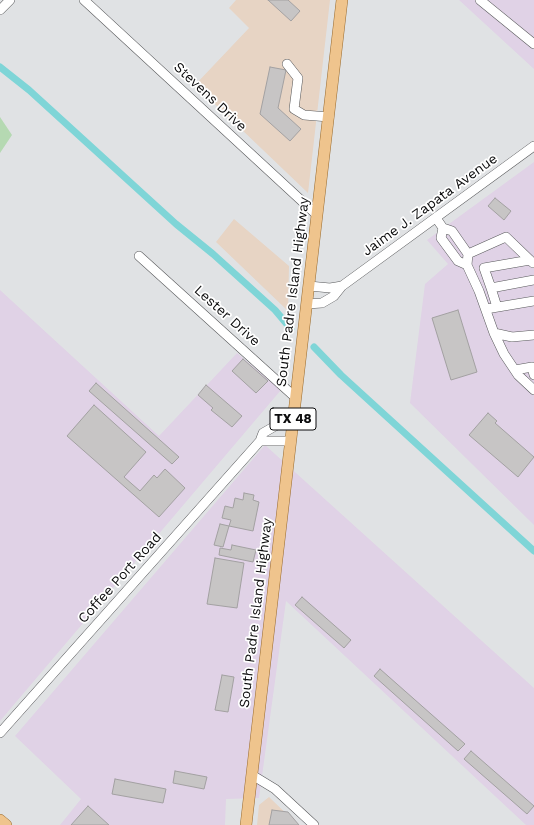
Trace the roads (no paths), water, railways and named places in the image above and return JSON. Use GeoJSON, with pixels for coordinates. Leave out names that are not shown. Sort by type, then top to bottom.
{"type":"FeatureCollection","features":[{"type":"Feature","properties":{"kind":"main road","name":"South Padre Island Highway"},"geometry":{"type":"LineString","coordinates":[[246,825],[342,0]]}},
{"type":"Feature","properties":{"kind":"main road"},"geometry":{"type":"LineString","coordinates":[[0,820],[6,825]]}},
{"type":"Feature","properties":{"kind":"street"},"geometry":{"type":"LineString","coordinates":[[0,10],[10,0]]}},
{"type":"Feature","properties":{"kind":"street","name":"Stevens Drive"},"geometry":{"type":"LineString","coordinates":[[84,0],[317,215]]}},
{"type":"Feature","properties":{"kind":"street"},"geometry":{"type":"LineString","coordinates":[[480,0],[534,44]]}},
{"type":"Feature","properties":{"kind":"street"},"geometry":{"type":"LineString","coordinates":[[287,64],[298,78],[294,109],[304,115],[328,117]]}},
{"type":"Feature","properties":{"kind":"street","name":"Jaime J. Zapata Avenue"},"geometry":{"type":"LineString","coordinates":[[307,304],[322,303],[334,296],[342,286],[534,146]]}},
{"type":"Feature","properties":{"kind":"street"},"geometry":{"type":"LineString","coordinates":[[436,218],[442,228],[441,238],[458,261],[467,265]]}},
{"type":"Feature","properties":{"kind":"street"},"geometry":{"type":"LineString","coordinates":[[442,228],[452,231],[468,254],[467,265],[486,309],[494,334],[504,354],[515,370],[534,390]]}},
{"type":"Feature","properties":{"kind":"street"},"geometry":{"type":"LineString","coordinates":[[468,254],[506,237],[532,262]]}},
{"type":"Feature","properties":{"kind":"street","name":"Lester Drive"},"geometry":{"type":"LineString","coordinates":[[139,256],[296,398]]}},
{"type":"Feature","properties":{"kind":"street"},"geometry":{"type":"LineString","coordinates":[[497,307],[484,268],[532,262]]}},
{"type":"Feature","properties":{"kind":"street"},"geometry":{"type":"LineString","coordinates":[[491,288],[534,280]]}},
{"type":"Feature","properties":{"kind":"street"},"geometry":{"type":"LineString","coordinates":[[309,286],[330,288],[342,286]]}},
{"type":"Feature","properties":{"kind":"street"},"geometry":{"type":"LineString","coordinates":[[486,309],[534,301]]}},
{"type":"Feature","properties":{"kind":"street"},"geometry":{"type":"LineString","coordinates":[[494,334],[512,337],[534,335]]}},
{"type":"Feature","properties":{"kind":"street"},"geometry":{"type":"LineString","coordinates":[[515,370],[532,367],[534,375]]}},
{"type":"Feature","properties":{"kind":"street","name":"Coffee Port Road"},"geometry":{"type":"LineString","coordinates":[[0,733],[260,441],[263,433],[277,425],[292,425]]}},
{"type":"Feature","properties":{"kind":"street"},"geometry":{"type":"LineString","coordinates":[[260,441],[290,441]]}},
{"type":"Feature","properties":{"kind":"street"},"geometry":{"type":"LineString","coordinates":[[252,775],[275,789],[314,825]]}},
{"type":"Feature","properties":{"kind":"waterway"},"geometry":{"type":"LineString","coordinates":[[0,67],[29,90],[176,224],[213,254],[275,310],[291,329]]}},
{"type":"Feature","properties":{"kind":"waterway"},"geometry":{"type":"LineString","coordinates":[[314,347],[341,375],[534,551]]}}]}
